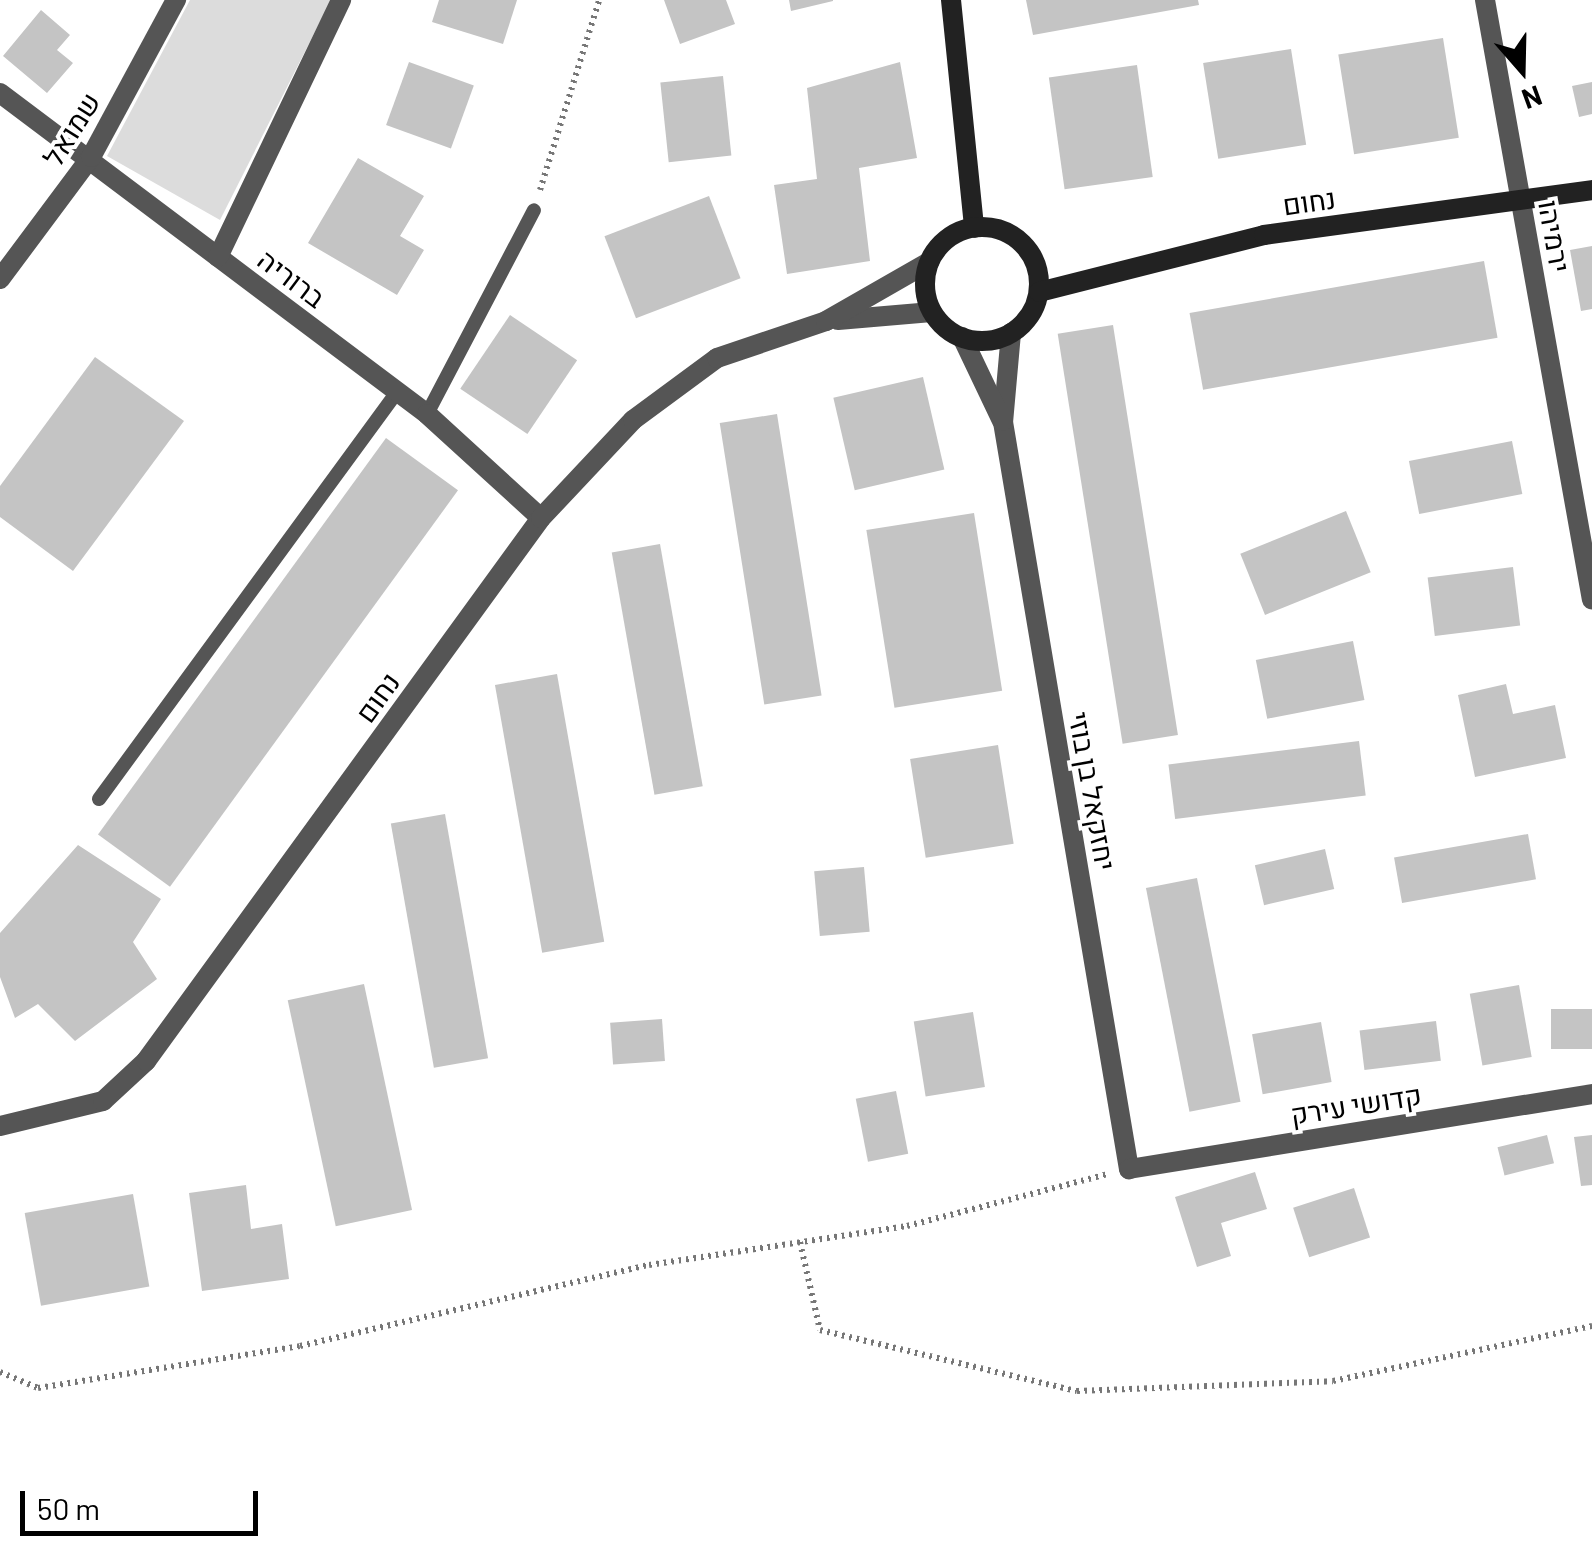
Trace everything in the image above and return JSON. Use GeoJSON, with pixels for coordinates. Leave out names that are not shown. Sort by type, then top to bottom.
{"type":"FeatureCollection","features":[{"type":"Feature","properties":{"kind":"street","name":"שמואל"},"geometry":{"type":"LineString","coordinates":[[0,279],[91,157],[176,0]]}},
{"type":"Feature","properties":{"kind":"street"},"geometry":{"type":"LineString","coordinates":[[218,257],[341,0]]}},
{"type":"Feature","properties":{"kind":"street"},"geometry":{"type":"LineString","coordinates":[[951,0],[974,228]]}},
{"type":"Feature","properties":{"kind":"street","name":"ירמיהו"},"geometry":{"type":"LineString","coordinates":[[1484,0],[1592,600]]}},
{"type":"Feature","properties":{"kind":"street","name":"ברוריה"},"geometry":{"type":"LineString","coordinates":[[0,94],[91,157],[427,414],[541,518]]}},
{"type":"Feature","properties":{"kind":"street","name":"נחום"},"geometry":{"type":"LineString","coordinates":[[1039,292],[1264,235],[1592,190]]}},
{"type":"Feature","properties":{"kind":"street"},"geometry":{"type":"LineString","coordinates":[[974,228],[991,228],[1022,243],[1039,274],[1039,292],[1030,316],[1011,333],[987,341],[962,338],[932,312],[925,279],[929,262],[947,239],[974,228]]}},
{"type":"Feature","properties":{"kind":"street","name":"נחום"},"geometry":{"type":"LineString","coordinates":[[0,1126],[103,1101],[146,1061],[541,518],[632,420],[716,358],[826,320],[929,262]]}},
{"type":"Feature","properties":{"kind":"street","name":"נחום"},"geometry":{"type":"LineString","coordinates":[[826,320],[932,312]]}},
{"type":"Feature","properties":{"kind":"street","name":"יחזקאל בן בוזי"},"geometry":{"type":"LineString","coordinates":[[1011,333],[1003,422],[1129,1169]]}},
{"type":"Feature","properties":{"kind":"street","name":"יחזקאל בן בוזי"},"geometry":{"type":"LineString","coordinates":[[962,338],[1003,422]]}},
{"type":"Feature","properties":{"kind":"street","name":"קדושי עירק"},"geometry":{"type":"LineString","coordinates":[[1129,1169],[1592,1094]]}},
{"type":"Feature","properties":{"kind":"lane"},"geometry":{"type":"LineString","coordinates":[[427,414],[534,210]]}},
{"type":"Feature","properties":{"kind":"lane"},"geometry":{"type":"LineString","coordinates":[[99,799],[397,392]]}},
{"type":"Feature","properties":{"kind":"path"},"geometry":{"type":"LineString","coordinates":[[534,210],[599,0]]}},
{"type":"Feature","properties":{"kind":"path"},"geometry":{"type":"LineString","coordinates":[[0,1372],[38,1388],[300,1346],[649,1265],[907,1226],[1129,1169]]}},
{"type":"Feature","properties":{"kind":"path"},"geometry":{"type":"LineString","coordinates":[[800,1242],[820,1330],[1077,1391],[1334,1381],[1592,1326]]}},
{"type":"Feature","properties":{"kind":"shaded area"},"geometry":{"type":"Polygon","coordinates":[[[190,0],[331,0],[220,220],[107,156],[190,0]]]}},
{"type":"Feature","properties":{"kind":"building"},"geometry":{"type":"Polygon","coordinates":[[[439,0],[517,0],[503,44],[432,22],[439,0]]]}},
{"type":"Feature","properties":{"kind":"building"},"geometry":{"type":"Polygon","coordinates":[[[664,0],[726,0],[735,24],[680,44],[664,0]]]}},
{"type":"Feature","properties":{"kind":"building"},"geometry":{"type":"Polygon","coordinates":[[[789,0],[833,0],[833,1],[791,11],[789,0]]]}},
{"type":"Feature","properties":{"kind":"building"},"geometry":{"type":"Polygon","coordinates":[[[1026,0],[1198,0],[1199,5],[1033,35],[1026,0]]]}},
{"type":"Feature","properties":{"kind":"building"},"geometry":{"type":"Polygon","coordinates":[[[41,10],[70,35],[57,50],[73,63],[47,93],[3,56],[41,10]]]}},
{"type":"Feature","properties":{"kind":"building"},"geometry":{"type":"Polygon","coordinates":[[[1443,38],[1459,138],[1354,154],[1338,55],[1443,38]]]}},
{"type":"Feature","properties":{"kind":"building"},"geometry":{"type":"Polygon","coordinates":[[[1291,49],[1306,145],[1218,159],[1203,63],[1291,49]]]}},
{"type":"Feature","properties":{"kind":"building"},"geometry":{"type":"Polygon","coordinates":[[[409,62],[474,86],[451,149],[386,125],[409,62]]]}},
{"type":"Feature","properties":{"kind":"building"},"geometry":{"type":"Polygon","coordinates":[[[900,62],[917,158],[859,168],[870,261],[787,274],[774,185],[817,179],[807,88],[900,62]]]}},
{"type":"Feature","properties":{"kind":"building"},"geometry":{"type":"Polygon","coordinates":[[[1137,65],[1153,177],[1065,189],[1049,77],[1137,65]]]}},
{"type":"Feature","properties":{"kind":"building"},"geometry":{"type":"Polygon","coordinates":[[[723,76],[731,156],[669,162],[660,83],[723,76]]]}},
{"type":"Feature","properties":{"kind":"building"},"geometry":{"type":"Polygon","coordinates":[[[1592,82],[1592,114],[1579,117],[1572,86],[1592,82]]]}},
{"type":"Feature","properties":{"kind":"building"},"geometry":{"type":"Polygon","coordinates":[[[358,158],[424,196],[400,236],[424,250],[397,295],[308,243],[358,158]]]}},
{"type":"Feature","properties":{"kind":"building"},"geometry":{"type":"Polygon","coordinates":[[[709,196],[741,278],[636,318],[604,236],[709,196]]]}},
{"type":"Feature","properties":{"kind":"building"},"geometry":{"type":"Polygon","coordinates":[[[1592,246],[1592,309],[1581,311],[1570,250],[1592,246]]]}},
{"type":"Feature","properties":{"kind":"building"},"geometry":{"type":"Polygon","coordinates":[[[1484,261],[1498,338],[1203,390],[1190,313],[1484,261]]]}},
{"type":"Feature","properties":{"kind":"building"},"geometry":{"type":"Polygon","coordinates":[[[510,315],[577,360],[527,434],[460,389],[510,315]]]}},
{"type":"Feature","properties":{"kind":"building"},"geometry":{"type":"Polygon","coordinates":[[[1113,325],[1178,735],[1123,744],[1058,334],[1113,325]]]}},
{"type":"Feature","properties":{"kind":"building"},"geometry":{"type":"Polygon","coordinates":[[[95,357],[184,421],[73,571],[0,517],[0,486],[95,357]]]}},
{"type":"Feature","properties":{"kind":"building"},"geometry":{"type":"Polygon","coordinates":[[[923,377],[944,470],[855,490],[833,398],[923,377]]]}},
{"type":"Feature","properties":{"kind":"building"},"geometry":{"type":"Polygon","coordinates":[[[777,414],[822,695],[764,705],[720,423],[777,414]]]}},
{"type":"Feature","properties":{"kind":"building"},"geometry":{"type":"Polygon","coordinates":[[[386,438],[458,490],[170,887],[98,834],[386,438]]]}},
{"type":"Feature","properties":{"kind":"building"},"geometry":{"type":"Polygon","coordinates":[[[1512,441],[1522,494],[1419,514],[1409,461],[1512,441]]]}},
{"type":"Feature","properties":{"kind":"building"},"geometry":{"type":"Polygon","coordinates":[[[1346,511],[1371,572],[1265,615],[1240,554],[1346,511]]]}},
{"type":"Feature","properties":{"kind":"building"},"geometry":{"type":"Polygon","coordinates":[[[974,513],[1002,691],[895,708],[866,530],[974,513]]]}},
{"type":"Feature","properties":{"kind":"building"},"geometry":{"type":"Polygon","coordinates":[[[660,544],[703,786],[654,795],[612,553],[660,544]]]}},
{"type":"Feature","properties":{"kind":"building"},"geometry":{"type":"Polygon","coordinates":[[[1513,567],[1520,626],[1435,636],[1428,577],[1513,567]]]}},
{"type":"Feature","properties":{"kind":"building"},"geometry":{"type":"Polygon","coordinates":[[[1353,641],[1364,700],[1267,719],[1256,660],[1353,641]]]}},
{"type":"Feature","properties":{"kind":"building"},"geometry":{"type":"Polygon","coordinates":[[[557,674],[604,942],[542,953],[495,685],[557,674]]]}},
{"type":"Feature","properties":{"kind":"building"},"geometry":{"type":"Polygon","coordinates":[[[1506,684],[1513,714],[1555,705],[1566,758],[1475,777],[1458,695],[1506,684]]]}},
{"type":"Feature","properties":{"kind":"building"},"geometry":{"type":"Polygon","coordinates":[[[1359,741],[1366,796],[1175,819],[1168,764],[1359,741]]]}},
{"type":"Feature","properties":{"kind":"building"},"geometry":{"type":"Polygon","coordinates":[[[998,745],[1014,844],[926,858],[910,759],[998,745]]]}},
{"type":"Feature","properties":{"kind":"building"},"geometry":{"type":"Polygon","coordinates":[[[445,814],[488,1058],[434,1068],[391,824],[445,814]]]}},
{"type":"Feature","properties":{"kind":"building"},"geometry":{"type":"Polygon","coordinates":[[[1528,834],[1536,879],[1402,903],[1394,858],[1528,834]]]}},
{"type":"Feature","properties":{"kind":"building"},"geometry":{"type":"Polygon","coordinates":[[[78,845],[161,899],[133,942],[157,979],[75,1041],[38,1004],[15,1018],[0,977],[0,933],[78,845]]]}},
{"type":"Feature","properties":{"kind":"building"},"geometry":{"type":"Polygon","coordinates":[[[1325,849],[1334,889],[1264,905],[1255,865],[1325,849]]]}},
{"type":"Feature","properties":{"kind":"building"},"geometry":{"type":"Polygon","coordinates":[[[864,867],[870,932],[820,936],[814,871],[864,867]]]}},
{"type":"Feature","properties":{"kind":"building"},"geometry":{"type":"Polygon","coordinates":[[[1197,878],[1241,1102],[1189,1112],[1146,888],[1197,878]]]}},
{"type":"Feature","properties":{"kind":"building"},"geometry":{"type":"Polygon","coordinates":[[[364,984],[412,1210],[336,1226],[288,1000],[364,984]]]}},
{"type":"Feature","properties":{"kind":"building"},"geometry":{"type":"Polygon","coordinates":[[[1519,985],[1532,1057],[1482,1066],[1470,994],[1519,985]]]}},
{"type":"Feature","properties":{"kind":"building"},"geometry":{"type":"Polygon","coordinates":[[[1551,1009],[1592,1009],[1592,1049],[1551,1049],[1551,1009]]]}},
{"type":"Feature","properties":{"kind":"building"},"geometry":{"type":"Polygon","coordinates":[[[973,1012],[985,1087],[926,1096],[914,1021],[973,1012]]]}},
{"type":"Feature","properties":{"kind":"building"},"geometry":{"type":"Polygon","coordinates":[[[662,1019],[665,1061],[613,1065],[610,1023],[662,1019]]]}},
{"type":"Feature","properties":{"kind":"building"},"geometry":{"type":"Polygon","coordinates":[[[1436,1021],[1441,1061],[1364,1070],[1360,1030],[1436,1021]]]}},
{"type":"Feature","properties":{"kind":"building"},"geometry":{"type":"Polygon","coordinates":[[[1321,1022],[1332,1082],[1263,1094],[1252,1034],[1321,1022]]]}},
{"type":"Feature","properties":{"kind":"building"},"geometry":{"type":"Polygon","coordinates":[[[896,1091],[908,1154],[868,1162],[856,1099],[896,1091]]]}},
{"type":"Feature","properties":{"kind":"building"},"geometry":{"type":"Polygon","coordinates":[[[1547,1135],[1554,1163],[1505,1175],[1498,1147],[1547,1135]]]}},
{"type":"Feature","properties":{"kind":"building"},"geometry":{"type":"Polygon","coordinates":[[[1592,1135],[1592,1185],[1581,1186],[1574,1137],[1592,1135]]]}},
{"type":"Feature","properties":{"kind":"building"},"geometry":{"type":"Polygon","coordinates":[[[1255,1172],[1267,1209],[1221,1223],[1231,1256],[1197,1267],[1175,1197],[1255,1172]]]}},
{"type":"Feature","properties":{"kind":"building"},"geometry":{"type":"Polygon","coordinates":[[[246,1185],[251,1229],[282,1224],[289,1279],[202,1291],[189,1193],[246,1185]]]}},
{"type":"Feature","properties":{"kind":"building"},"geometry":{"type":"Polygon","coordinates":[[[1354,1188],[1370,1237],[1309,1257],[1293,1208],[1354,1188]]]}},
{"type":"Feature","properties":{"kind":"building"},"geometry":{"type":"Polygon","coordinates":[[[133,1194],[149,1287],[41,1306],[25,1213],[133,1194]]]}}]}
